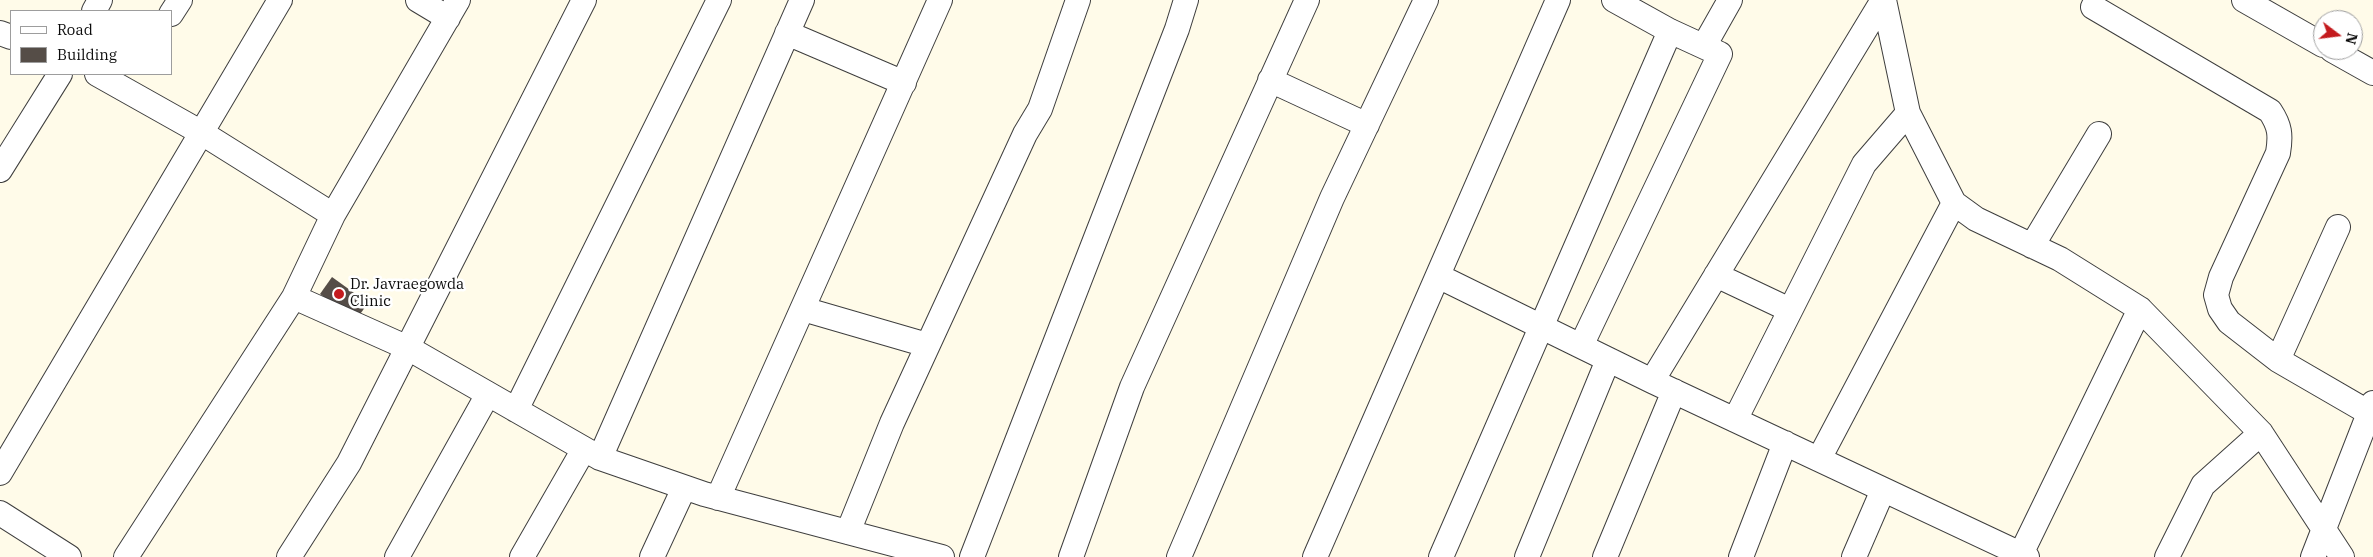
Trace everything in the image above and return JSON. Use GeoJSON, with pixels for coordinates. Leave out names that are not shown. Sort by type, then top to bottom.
{"type":"FeatureCollection","features":[{"type":"Feature","properties":{"kind":"street"},"geometry":{"type":"LineString","coordinates":[[172,12],[180,0]]}},
{"type":"Feature","properties":{"kind":"street"},"geometry":{"type":"LineString","coordinates":[[0,473],[8,442],[202,133],[280,0]]}},
{"type":"Feature","properties":{"kind":"street"},"geometry":{"type":"LineString","coordinates":[[126,557],[294,297],[334,215],[453,9],[418,0]]}},
{"type":"Feature","properties":{"kind":"street"},"geometry":{"type":"LineString","coordinates":[[289,557],[348,463],[584,0]]}},
{"type":"Feature","properties":{"kind":"street"},"geometry":{"type":"LineString","coordinates":[[516,410],[719,0]]}},
{"type":"Feature","properties":{"kind":"street"},"geometry":{"type":"LineString","coordinates":[[522,557],[592,453],[802,0]]}},
{"type":"Feature","properties":{"kind":"street"},"geometry":{"type":"LineString","coordinates":[[718,498],[940,0]]}},
{"type":"Feature","properties":{"kind":"street"},"geometry":{"type":"LineString","coordinates":[[848,532],[892,423],[927,345],[1025,134],[1040,109],[1078,0]]}},
{"type":"Feature","properties":{"kind":"street"},"geometry":{"type":"LineString","coordinates":[[972,557],[1178,28],[1186,0]]}},
{"type":"Feature","properties":{"kind":"street"},"geometry":{"type":"LineString","coordinates":[[1071,557],[1132,387],[1307,0]]}},
{"type":"Feature","properties":{"kind":"street"},"geometry":{"type":"LineString","coordinates":[[1179,557],[1332,198],[1426,0]]}},
{"type":"Feature","properties":{"kind":"street"},"geometry":{"type":"LineString","coordinates":[[1315,557],[1558,0]]}},
{"type":"Feature","properties":{"kind":"street"},"geometry":{"type":"LineString","coordinates":[[1581,346],[1720,54],[1614,0]]}},
{"type":"Feature","properties":{"kind":"street"},"geometry":{"type":"LineString","coordinates":[[1704,46],[1730,0]]}},
{"type":"Feature","properties":{"kind":"street"},"geometry":{"type":"LineString","coordinates":[[1884,0],[1908,113],[1954,203],[1976,220],[2060,259],[2140,309],[2261,433],[2342,557]]}},
{"type":"Feature","properties":{"kind":"street"},"geometry":{"type":"LineString","coordinates":[[1652,381],[1884,0]]}},
{"type":"Feature","properties":{"kind":"street"},"geometry":{"type":"LineString","coordinates":[[2244,0],[2313,39]]}},
{"type":"Feature","properties":{"kind":"street"},"geometry":{"type":"LineString","coordinates":[[2093,7],[2270,111],[2278,124],[2281,137],[2278,153],[2221,277],[2216,295],[2220,309],[2229,322],[2278,360],[2372,410],[2313,557]]}},
{"type":"Feature","properties":{"kind":"street"},"geometry":{"type":"LineString","coordinates":[[1441,557],[1670,30]]}},
{"type":"Feature","properties":{"kind":"street"},"geometry":{"type":"LineString","coordinates":[[787,33],[904,84]]}},
{"type":"Feature","properties":{"kind":"street"},"geometry":{"type":"LineString","coordinates":[[2350,60],[2373,73]]}},
{"type":"Feature","properties":{"kind":"street"},"geometry":{"type":"LineString","coordinates":[[0,170],[59,75]]}},
{"type":"Feature","properties":{"kind":"street"},"geometry":{"type":"LineString","coordinates":[[101,75],[128,81],[202,133],[334,215]]}},
{"type":"Feature","properties":{"kind":"street"},"geometry":{"type":"LineString","coordinates":[[1270,80],[1367,125]]}},
{"type":"Feature","properties":{"kind":"street"},"geometry":{"type":"LineString","coordinates":[[1735,420],[1864,164],[1908,113]]}},
{"type":"Feature","properties":{"kind":"street"},"geometry":{"type":"LineString","coordinates":[[2032,246],[2099,134]]}},
{"type":"Feature","properties":{"kind":"street"},"geometry":{"type":"LineString","coordinates":[[1820,460],[1954,203]]}},
{"type":"Feature","properties":{"kind":"street"},"geometry":{"type":"LineString","coordinates":[[2278,360],[2338,228]]}},
{"type":"Feature","properties":{"kind":"street"},"geometry":{"type":"LineString","coordinates":[[1716,275],[1790,310]]}},
{"type":"Feature","properties":{"kind":"street"},"geometry":{"type":"LineString","coordinates":[[1438,276],[1608,360],[1883,490],[1993,550],[2024,556],[2140,309]]}},
{"type":"Feature","properties":{"kind":"street"},"geometry":{"type":"LineString","coordinates":[[294,297],[408,348],[592,453],[684,488],[942,557]]}},
{"type":"Feature","properties":{"kind":"street"},"geometry":{"type":"LineString","coordinates":[[803,309],[927,345]]}},
{"type":"Feature","properties":{"kind":"street"},"geometry":{"type":"LineString","coordinates":[[1527,557],[1608,360]]}},
{"type":"Feature","properties":{"kind":"street"},"geometry":{"type":"LineString","coordinates":[[1605,557],[1674,391]]}},
{"type":"Feature","properties":{"kind":"street"},"geometry":{"type":"LineString","coordinates":[[397,557],[488,394]]}},
{"type":"Feature","properties":{"kind":"street"},"geometry":{"type":"LineString","coordinates":[[2167,557],[2202,485],[2261,433]]}},
{"type":"Feature","properties":{"kind":"street"},"geometry":{"type":"LineString","coordinates":[[1741,557],[1785,443]]}},
{"type":"Feature","properties":{"kind":"street"},"geometry":{"type":"LineString","coordinates":[[652,557],[684,488]]}},
{"type":"Feature","properties":{"kind":"street"},"geometry":{"type":"LineString","coordinates":[[1854,557],[1883,490]]}},
{"type":"Feature","properties":{"kind":"street"},"geometry":{"type":"LineString","coordinates":[[0,513],[69,557]]}},
{"type":"Feature","properties":{"kind":"building"},"geometry":{"type":"Polygon","coordinates":[[[332,277],[368,303],[356,320],[320,294],[332,277]]]}},
{"type":"Feature","properties":{"kind":"place","name":"Dr. Javraegowda Clinic"},"geometry":{"type":"Point","coordinates":[339,294]}}]}
